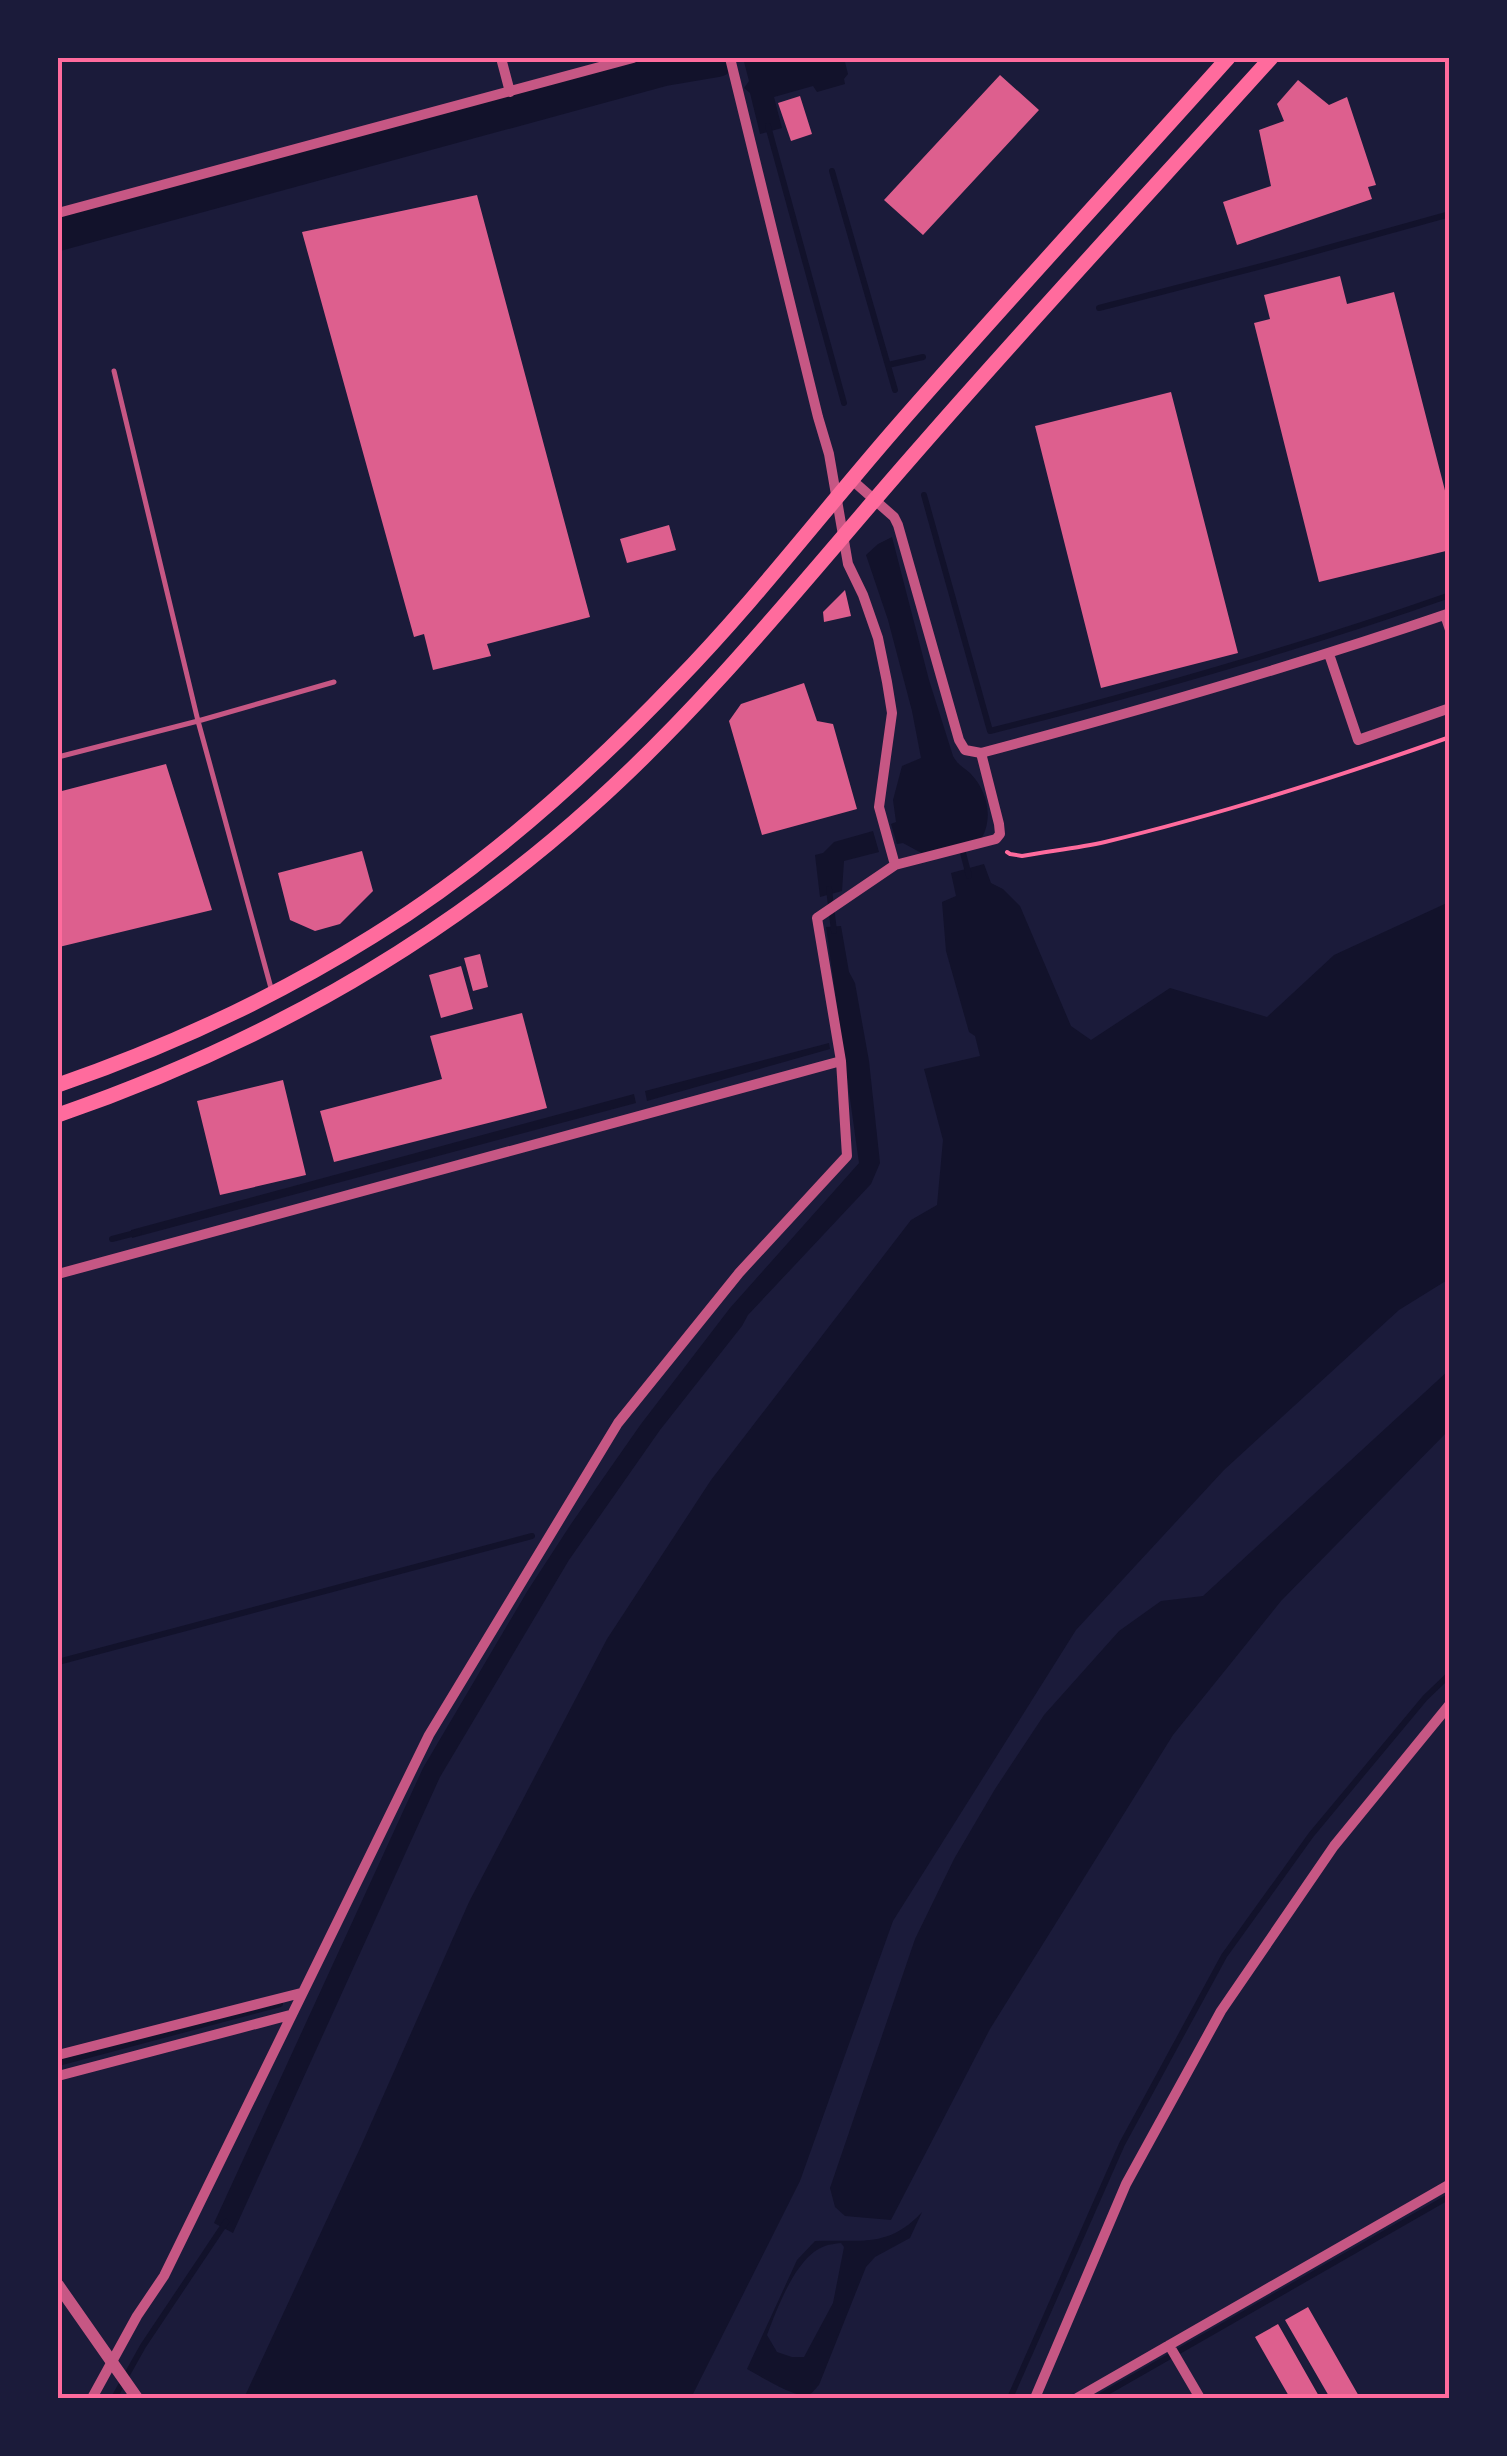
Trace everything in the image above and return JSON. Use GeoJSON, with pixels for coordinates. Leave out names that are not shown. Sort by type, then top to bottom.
{"type":"FeatureCollection","features":[{"type":"Feature","properties":{"kind":"highway"},"geometry":{"type":"LineString","coordinates":[[58,1085],[185,1036],[272,993],[376,935],[500,845],[677,682],[783,565],[893,432],[1228,58]]}},
{"type":"Feature","properties":{"kind":"highway"},"geometry":{"type":"LineString","coordinates":[[58,1115],[192,1064],[388,961],[451,918],[592,806],[702,698],[1271,58]]}},
{"type":"Feature","properties":{"kind":"street"},"geometry":{"type":"LineString","coordinates":[[501,58],[510,92]]}},
{"type":"Feature","properties":{"kind":"street"},"geometry":{"type":"LineString","coordinates":[[58,213],[633,58]]}},
{"type":"Feature","properties":{"kind":"street"},"geometry":{"type":"LineString","coordinates":[[730,58],[830,454],[848,564],[878,638],[892,713],[880,793],[882,821],[895,865]]}},
{"type":"Feature","properties":{"kind":"street"},"geometry":{"type":"LineString","coordinates":[[852,480],[894,516],[898,525],[965,750],[981,753],[1173,701],[1447,614],[1450,630]]}},
{"type":"Feature","properties":{"kind":"street"},"geometry":{"type":"LineString","coordinates":[[1329,654],[1358,740],[1450,708]]}},
{"type":"Feature","properties":{"kind":"street"},"geometry":{"type":"LineString","coordinates":[[92,2398],[136,2316],[164,2276],[429,1735],[618,1424],[739,1273],[846,1156],[839,1050],[817,918],[895,865],[992,840],[1000,834],[981,753]]}},
{"type":"Feature","properties":{"kind":"street"},"geometry":{"type":"LineString","coordinates":[[58,1274],[839,1050]]}},
{"type":"Feature","properties":{"kind":"street"},"geometry":{"type":"LineString","coordinates":[[1034,2398],[1126,2184],[1221,2012],[1334,1846],[1450,1704]]}},
{"type":"Feature","properties":{"kind":"street"},"geometry":{"type":"LineString","coordinates":[[58,2054],[301,1993]]}},
{"type":"Feature","properties":{"kind":"street"},"geometry":{"type":"LineString","coordinates":[[58,2076],[290,2016]]}},
{"type":"Feature","properties":{"kind":"street"},"geometry":{"type":"LineString","coordinates":[[1078,2398],[1173,2352],[1450,2184]]}},
{"type":"Feature","properties":{"kind":"street"},"geometry":{"type":"LineString","coordinates":[[58,2286],[137,2398]]}},
{"type":"Feature","properties":{"kind":"street"},"geometry":{"type":"LineString","coordinates":[[1173,2352],[1200,2398]]}},
{"type":"Feature","properties":{"kind":"lane"},"geometry":{"type":"LineString","coordinates":[[114,371],[198,721],[272,993]]}},
{"type":"Feature","properties":{"kind":"lane"},"geometry":{"type":"LineString","coordinates":[[58,757],[334,682]]}},
{"type":"Feature","properties":{"kind":"path"},"geometry":{"type":"LineString","coordinates":[[992,840],[1010,854],[1022,856],[1102,843],[1450,737]]}},
{"type":"Feature","properties":{"kind":"shaded area"},"geometry":{"type":"Polygon","coordinates":[[[743,58],[844,58],[848,74],[845,84],[817,92],[813,86],[774,97],[782,128],[760,134],[750,93],[744,88],[749,81],[743,58]]]}},
{"type":"Feature","properties":{"kind":"shaded area"},"geometry":{"type":"Polygon","coordinates":[[[892,537],[953,756],[981,788],[988,815],[980,841],[925,855],[903,843],[897,844],[891,824],[896,822],[893,800],[902,766],[921,758],[888,620],[866,555],[892,537]]]}},
{"type":"Feature","properties":{"kind":"shaded area"},"geometry":{"type":"Polygon","coordinates":[[[873,831],[879,852],[844,861],[842,891],[820,897],[815,855],[834,842],[873,831]]]}},
{"type":"Feature","properties":{"kind":"shaded area"},"geometry":{"type":"Polygon","coordinates":[[[984,864],[991,883],[1020,906],[1071,1026],[1091,1040],[1170,988],[1267,1017],[1334,955],[1449,902],[1449,1279],[1399,1310],[1224,1470],[1076,1630],[893,1921],[800,2181],[691,2398],[244,2398],[469,1902],[607,1639],[711,1480],[911,1220],[937,1205],[943,1140],[924,1069],[980,1056],[975,1036],[969,1032],[946,951],[942,902],[956,896],[951,873],[984,864]]]}},
{"type":"Feature","properties":{"kind":"shaded area"},"geometry":{"type":"Polygon","coordinates":[[[841,926],[869,1061],[880,1163],[871,1184],[748,1315],[660,1430],[569,1560],[440,1777],[233,2233],[214,2223],[423,1768],[528,1590],[641,1424],[730,1308],[859,1163],[826,927],[841,926]]]}},
{"type":"Feature","properties":{"kind":"shaded area"},"geometry":{"type":"Polygon","coordinates":[[[829,1043],[830,1049],[647,1101],[645,1091],[829,1043]]]}},
{"type":"Feature","properties":{"kind":"shaded area"},"geometry":{"type":"Polygon","coordinates":[[[634,1094],[636,1103],[132,1238],[131,1230],[634,1094]]]}},
{"type":"Feature","properties":{"kind":"shaded area"},"geometry":{"type":"Polygon","coordinates":[[[1449,1370],[1449,1430],[1281,1601],[1173,1735],[990,2029],[891,2220],[845,2216],[835,2207],[830,2188],[915,1939],[954,1859],[1044,1715],[1119,1631],[1161,1601],[1203,1596],[1449,1370]]]}},
{"type":"Feature","properties":{"kind":"shaded area"},"geometry":{"type":"Polygon","coordinates":[[[922,2212],[910,2238],[875,2257],[866,2267],[813,2392],[792,2392],[747,2369],[797,2260],[815,2241],[873,2240],[909,2224],[922,2212]],[[841,2243],[825,2246],[805,2260],[797,2272],[767,2335],[777,2352],[804,2357],[833,2303],[844,2247],[841,2243]]]}},
{"type":"Feature","properties":{"kind":"building"},"geometry":{"type":"Polygon","coordinates":[[[1000,75],[1039,110],[923,235],[884,200],[1000,75]]]}},
{"type":"Feature","properties":{"kind":"building"},"geometry":{"type":"Polygon","coordinates":[[[1298,80],[1329,105],[1347,97],[1376,185],[1368,187],[1372,199],[1237,245],[1223,202],[1271,186],[1259,130],[1284,121],[1277,104],[1298,80]]]}},
{"type":"Feature","properties":{"kind":"building"},"geometry":{"type":"Polygon","coordinates":[[[800,96],[812,134],[791,141],[778,103],[800,96]]]}},
{"type":"Feature","properties":{"kind":"building"},"geometry":{"type":"Polygon","coordinates":[[[477,195],[590,617],[487,644],[491,656],[433,670],[424,634],[414,637],[302,232],[477,195]]]}},
{"type":"Feature","properties":{"kind":"building"},"geometry":{"type":"Polygon","coordinates":[[[1340,276],[1347,304],[1394,292],[1450,510],[1450,550],[1319,582],[1254,323],[1270,319],[1264,295],[1340,276]]]}},
{"type":"Feature","properties":{"kind":"building"},"geometry":{"type":"Polygon","coordinates":[[[1171,392],[1238,653],[1101,688],[1035,426],[1171,392]]]}},
{"type":"Feature","properties":{"kind":"building"},"geometry":{"type":"Polygon","coordinates":[[[669,525],[676,550],[627,563],[620,539],[669,525]]]}},
{"type":"Feature","properties":{"kind":"building"},"geometry":{"type":"Polygon","coordinates":[[[845,590],[851,616],[824,622],[823,612],[845,590]]]}},
{"type":"Feature","properties":{"kind":"building"},"geometry":{"type":"Polygon","coordinates":[[[804,683],[817,721],[833,724],[857,809],[762,835],[729,721],[741,704],[804,683]]]}},
{"type":"Feature","properties":{"kind":"building"},"geometry":{"type":"Polygon","coordinates":[[[166,764],[212,910],[59,947],[58,792],[166,764]]]}},
{"type":"Feature","properties":{"kind":"building"},"geometry":{"type":"Polygon","coordinates":[[[362,851],[373,891],[340,924],[315,931],[290,920],[278,873],[362,851]]]}},
{"type":"Feature","properties":{"kind":"building"},"geometry":{"type":"Polygon","coordinates":[[[480,954],[488,987],[473,991],[464,958],[480,954]]]}},
{"type":"Feature","properties":{"kind":"building"},"geometry":{"type":"Polygon","coordinates":[[[461,966],[473,1009],[441,1018],[429,975],[461,966]]]}},
{"type":"Feature","properties":{"kind":"building"},"geometry":{"type":"Polygon","coordinates":[[[522,1013],[547,1108],[334,1162],[320,1111],[442,1079],[430,1036],[522,1013]]]}},
{"type":"Feature","properties":{"kind":"building"},"geometry":{"type":"Polygon","coordinates":[[[283,1080],[306,1175],[220,1195],[197,1101],[283,1080]]]}},
{"type":"Feature","properties":{"kind":"building"},"geometry":{"type":"Polygon","coordinates":[[[1308,2307],[1360,2398],[1330,2398],[1285,2320],[1308,2307]]]}},
{"type":"Feature","properties":{"kind":"building"},"geometry":{"type":"Polygon","coordinates":[[[1278,2324],[1320,2398],[1290,2398],[1255,2337],[1278,2324]]]}},
{"type":"Feature","properties":{"kind":"waterway"},"geometry":{"type":"LineString","coordinates":[[58,232],[664,67],[717,58]]}},
{"type":"Feature","properties":{"kind":"waterway"},"geometry":{"type":"LineString","coordinates":[[688,63],[716,73]]}},
{"type":"Feature","properties":{"kind":"waterway"},"geometry":{"type":"LineString","coordinates":[[768,126],[844,403]]}},
{"type":"Feature","properties":{"kind":"waterway"},"geometry":{"type":"LineString","coordinates":[[832,171],[895,390]]}},
{"type":"Feature","properties":{"kind":"waterway"},"geometry":{"type":"LineString","coordinates":[[1099,308],[1450,214]]}},
{"type":"Feature","properties":{"kind":"waterway"},"geometry":{"type":"LineString","coordinates":[[888,365],[923,357]]}},
{"type":"Feature","properties":{"kind":"waterway"},"geometry":{"type":"LineString","coordinates":[[924,495],[990,731],[1222,668],[1450,595]]}},
{"type":"Feature","properties":{"kind":"waterway"},"geometry":{"type":"LineString","coordinates":[[961,845],[969,876]]}},
{"type":"Feature","properties":{"kind":"waterway"},"geometry":{"type":"LineString","coordinates":[[829,889],[834,931]]}},
{"type":"Feature","properties":{"kind":"waterway"},"geometry":{"type":"LineString","coordinates":[[112,1239],[139,1232]]}},
{"type":"Feature","properties":{"kind":"waterway"},"geometry":{"type":"LineString","coordinates":[[58,1662],[532,1536]]}},
{"type":"Feature","properties":{"kind":"waterway"},"geometry":{"type":"LineString","coordinates":[[1010,2398],[1122,2144],[1224,1956],[1311,1835],[1425,1698],[1450,1674]]}},
{"type":"Feature","properties":{"kind":"waterway"},"geometry":{"type":"LineString","coordinates":[[58,2063],[280,2004]]}},
{"type":"Feature","properties":{"kind":"waterway"},"geometry":{"type":"LineString","coordinates":[[1097,2398],[1450,2196]]}},
{"type":"Feature","properties":{"kind":"waterway"},"geometry":{"type":"LineString","coordinates":[[114,2398],[143,2346],[226,2222]]}}]}
